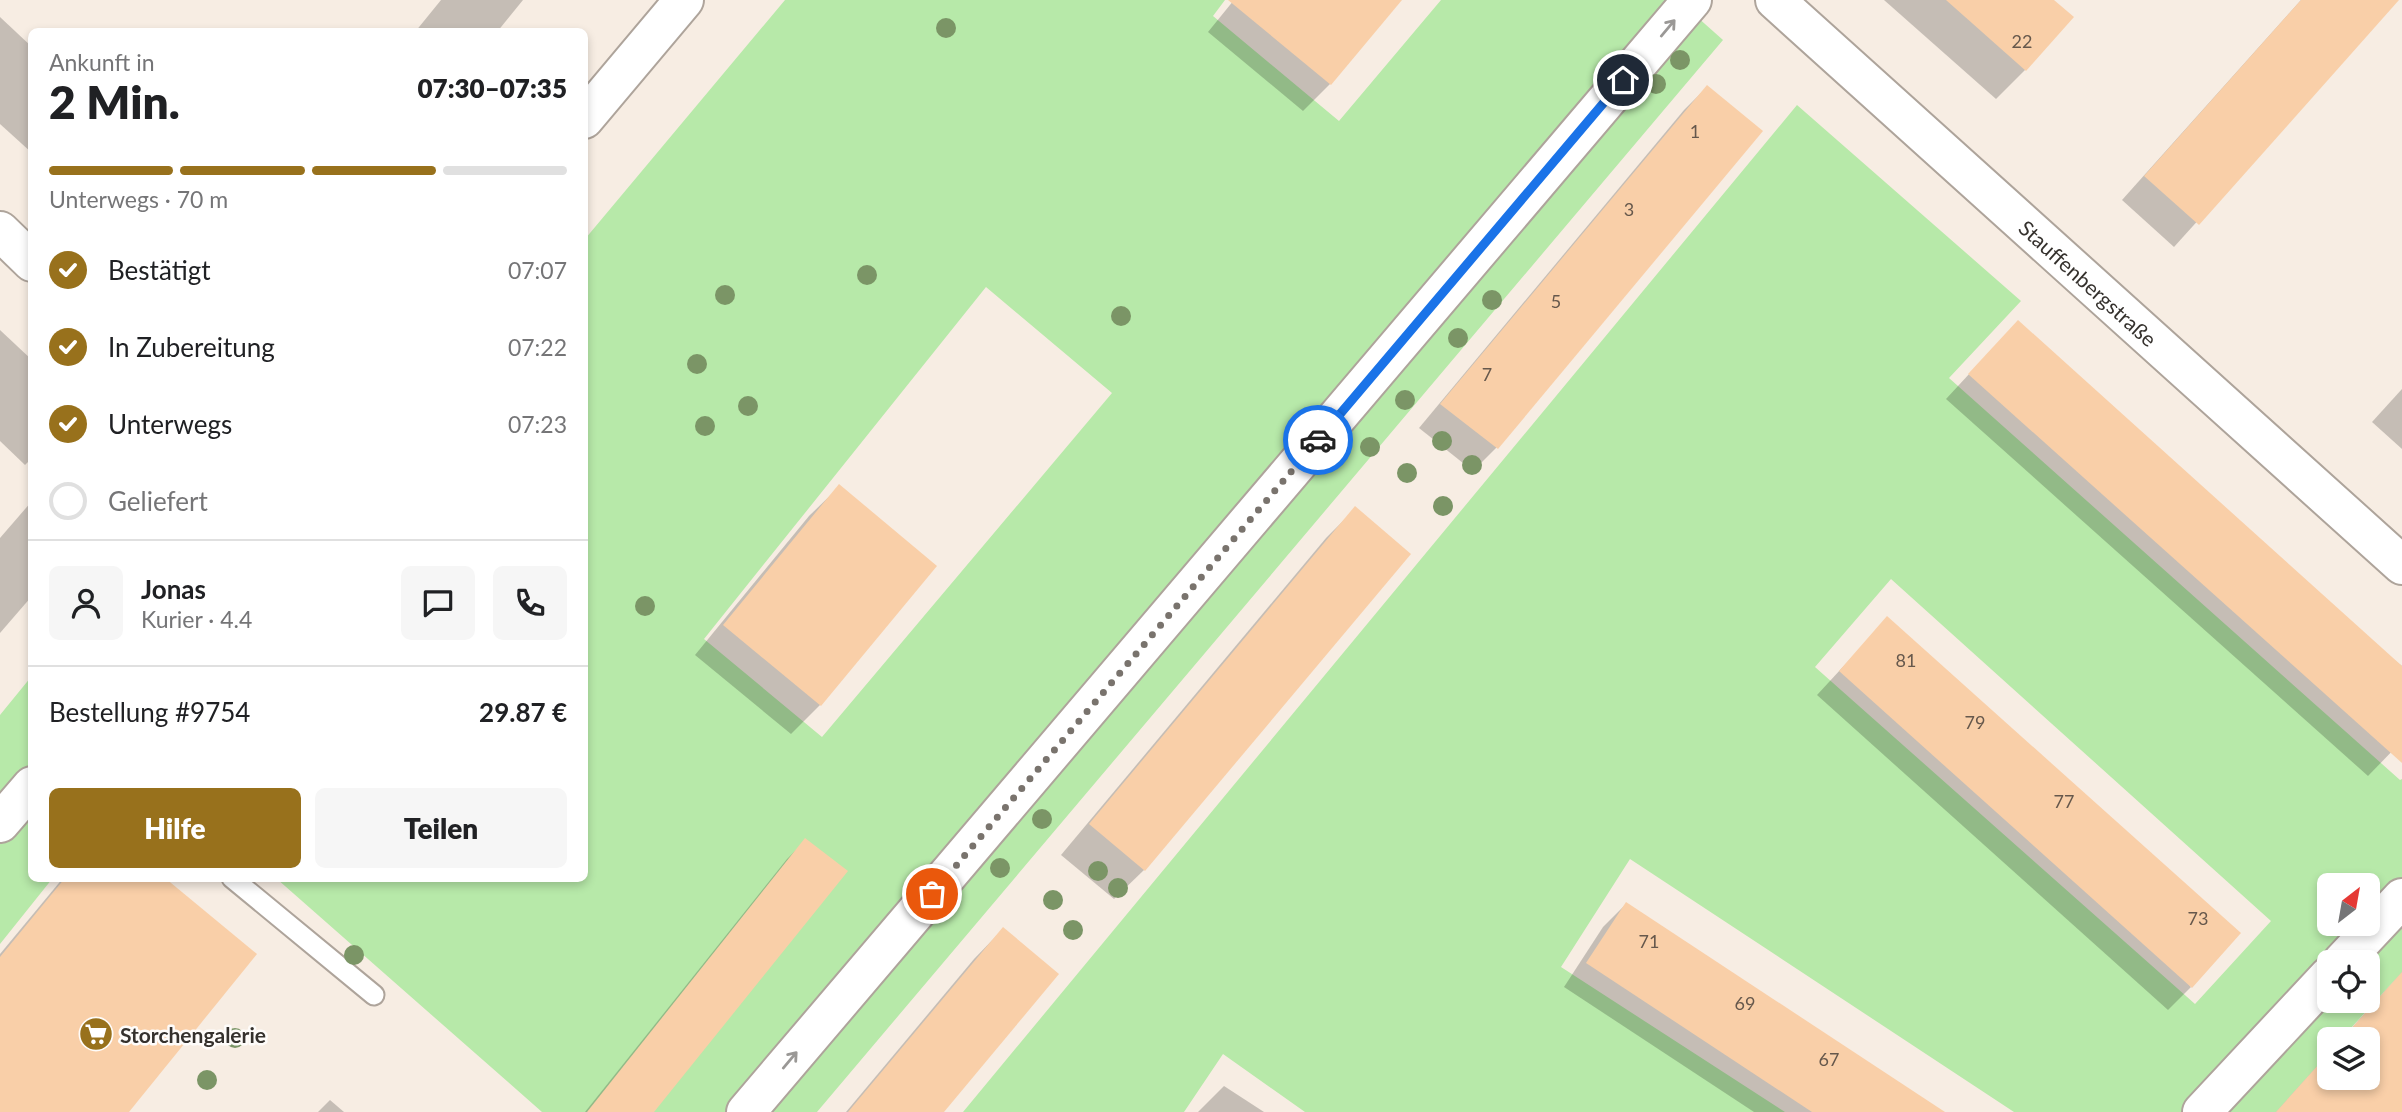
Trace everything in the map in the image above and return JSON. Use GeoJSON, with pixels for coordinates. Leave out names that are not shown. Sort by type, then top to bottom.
{"type":"FeatureCollection","features":[{"type":"Feature","properties":{"kind":"street"},"geometry":{"type":"LineString","coordinates":[[588,114],[684,0]]}},
{"type":"Feature","properties":{"kind":"street"},"geometry":{"type":"LineString","coordinates":[[746,1112],[1692,0]]}},
{"type":"Feature","properties":{"kind":"street","name":"Stauffenbergstraße"},"geometry":{"type":"LineString","coordinates":[[1775,0],[2402,565]]}},
{"type":"Feature","properties":{"kind":"street"},"geometry":{"type":"LineString","coordinates":[[0,231],[28,258]]}},
{"type":"Feature","properties":{"kind":"street"},"geometry":{"type":"LineString","coordinates":[[0,823],[28,791]]}},
{"type":"Feature","properties":{"kind":"street"},"geometry":{"type":"LineString","coordinates":[[2353,950],[2402,898]]}},
{"type":"Feature","properties":{"kind":"street"},"geometry":{"type":"LineString","coordinates":[[2202,1112],[2317,989]]}},
{"type":"Feature","properties":{"kind":"lane"},"geometry":{"type":"LineString","coordinates":[[237,882],[374,995]]}},
{"type":"Feature","properties":{"kind":"green space"},"geometry":{"type":"Polygon","coordinates":[[[785,0],[1225,0],[1213,16],[1339,121],[1441,0],[1678,0],[1723,40],[817,1112],[542,1112],[280,882],[588,882],[588,235],[785,0]],[[986,287],[704,639],[822,737],[1112,393],[986,287]]]}},
{"type":"Feature","properties":{"kind":"green space"},"geometry":{"type":"Polygon","coordinates":[[[1797,105],[2021,301],[1949,378],[2402,779],[2402,972],[2380,996],[2380,950],[2317,950],[2317,1013],[2365,1013],[2352,1027],[2317,1027],[2317,1066],[2276,1112],[2014,1112],[1630,859],[1561,967],[1785,1112],[1305,1112],[1223,1054],[1184,1112],[963,1112],[1797,105]],[[1891,579],[1815,667],[2195,1004],[2271,921],[1891,579]]]}},
{"type":"Feature","properties":{"kind":"green space"},"geometry":{"type":"Polygon","coordinates":[[[28,681],[28,882],[50,882],[0,944],[0,715],[28,681]]]}},
{"type":"Feature","properties":{"kind":"building"},"geometry":{"type":"Polygon","coordinates":[[[1228,0],[1402,0],[1331,85],[1228,0]]]}},
{"type":"Feature","properties":{"kind":"building"},"geometry":{"type":"Polygon","coordinates":[[[1946,0],[2054,0],[2074,17],[2026,71],[1946,0]]]}},
{"type":"Feature","properties":{"kind":"building"},"geometry":{"type":"Polygon","coordinates":[[[2301,0],[2399,0],[2199,225],[2144,176],[2301,0]]]}},
{"type":"Feature","properties":{"kind":"building"},"geometry":{"type":"Polygon","coordinates":[[[1707,85],[1763,131],[1498,449],[1440,404],[1707,85]]]}},
{"type":"Feature","properties":{"kind":"building"},"geometry":{"type":"Polygon","coordinates":[[[2018,320],[2402,666],[2402,763],[1968,374],[2018,320]]]}},
{"type":"Feature","properties":{"kind":"building"},"geometry":{"type":"Polygon","coordinates":[[[839,484],[937,566],[821,706],[723,625],[839,484]]]}},
{"type":"Feature","properties":{"kind":"building"},"geometry":{"type":"Polygon","coordinates":[[[1355,506],[1411,554],[1145,871],[1089,824],[1355,506]]]}},
{"type":"Feature","properties":{"kind":"building"},"geometry":{"type":"Polygon","coordinates":[[[1887,616],[2241,933],[2192,988],[1839,671],[1887,616]]]}},
{"type":"Feature","properties":{"kind":"building"},"geometry":{"type":"Polygon","coordinates":[[[805,838],[848,871],[654,1112],[587,1112],[805,838]]]}},
{"type":"Feature","properties":{"kind":"building","name":"Storchengalerie"},"geometry":{"type":"Polygon","coordinates":[[[62,882],[170,882],[257,954],[129,1112],[0,1112],[0,957],[62,882]]]}},
{"type":"Feature","properties":{"kind":"building"},"geometry":{"type":"Polygon","coordinates":[[[1626,902],[1945,1112],[1812,1112],[1586,963],[1626,902]]]}},
{"type":"Feature","properties":{"kind":"building"},"geometry":{"type":"Polygon","coordinates":[[[1003,927],[1059,974],[944,1112],[848,1112],[1003,927]]]}},
{"type":"Feature","properties":{"kind":"building"},"geometry":{"type":"Polygon","coordinates":[[[2402,972],[2402,1112],[2276,1112],[2317,1066],[2317,1090],[2380,1090],[2380,1027],[2353,1027],[2365,1013],[2380,1013],[2380,997],[2402,972]]]}},
{"type":"Feature","properties":{"kind":"way so far"},"geometry":{"type":"LineString","coordinates":[[932,894],[1318,440]]}},
{"type":"Feature","properties":{"kind":"place","name":"Storchengalerie"},"geometry":{"type":"Point","coordinates":[96,1034]}},
{"type":"Feature","properties":{"kind":"route"},"geometry":{"type":"LineString","coordinates":[[1318,440],[1623,80]]}}]}
